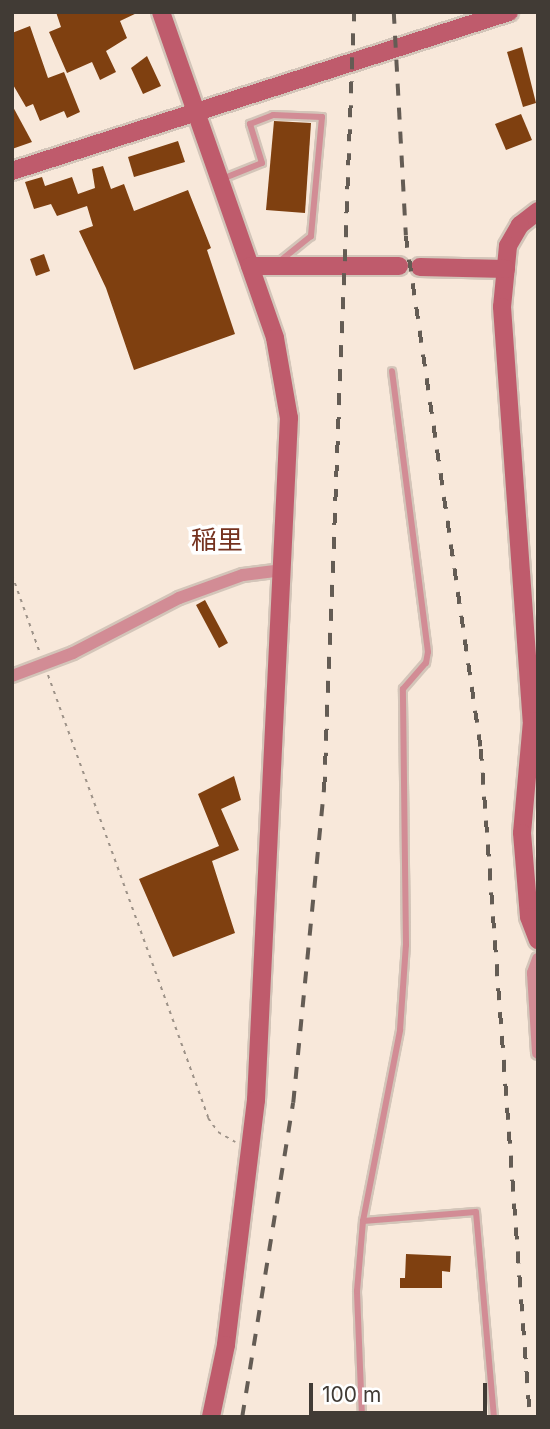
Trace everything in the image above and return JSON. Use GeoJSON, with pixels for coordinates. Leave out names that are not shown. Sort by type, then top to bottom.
{"type":"FeatureCollection","features":[{"type":"Feature","properties":{"kind":"street"},"geometry":{"type":"LineString","coordinates":[[161,12],[275,338],[288,410],[283,570],[250,1146],[226,1346],[211,1417]]}},
{"type":"Feature","properties":{"kind":"street"},"geometry":{"type":"LineString","coordinates":[[12,171],[509,12]]}},
{"type":"Feature","properties":{"kind":"street"},"geometry":{"type":"LineString","coordinates":[[538,211],[514,232],[506,269],[502,348],[532,721],[522,833],[529,917],[538,940]]}},
{"type":"Feature","properties":{"kind":"street"},"geometry":{"type":"LineString","coordinates":[[250,266],[278,263],[399,266]]}},
{"type":"Feature","properties":{"kind":"street"},"geometry":{"type":"LineString","coordinates":[[421,267],[506,269]]}},
{"type":"Feature","properties":{"kind":"street"},"geometry":{"type":"LineString","coordinates":[[12,676],[45,666],[179,598],[243,575],[283,570]]}},
{"type":"Feature","properties":{"kind":"street"},"geometry":{"type":"LineString","coordinates":[[538,959],[533,973],[538,1053]]}},
{"type":"Feature","properties":{"kind":"lane"},"geometry":{"type":"LineString","coordinates":[[220,180],[262,163],[250,124],[273,115],[322,117],[311,236],[278,263]]}},
{"type":"Feature","properties":{"kind":"lane"},"geometry":{"type":"LineString","coordinates":[[362,1417],[357,1291],[363,1222],[402,1006],[408,877],[403,689],[407,679],[426,663],[428,652],[392,371]]}},
{"type":"Feature","properties":{"kind":"lane"},"geometry":{"type":"LineString","coordinates":[[363,1222],[476,1212],[494,1417]]}},
{"type":"Feature","properties":{"kind":"path"},"geometry":{"type":"LineString","coordinates":[[12,575],[208,1118],[228,1140],[250,1146]]}},
{"type":"Feature","properties":{"kind":"building"},"geometry":{"type":"Polygon","coordinates":[[[56,12],[139,12],[120,21],[127,38],[106,51],[116,72],[100,80],[92,62],[67,73],[49,32],[61,27],[56,12]]]}},
{"type":"Feature","properties":{"kind":"building"},"geometry":{"type":"Polygon","coordinates":[[[30,26],[48,78],[64,72],[80,112],[67,118],[64,111],[40,121],[33,104],[26,107],[12,83],[12,33],[30,26]]]}},
{"type":"Feature","properties":{"kind":"building"},"geometry":{"type":"Polygon","coordinates":[[[522,47],[536,103],[523,107],[507,52],[522,47]]]}},
{"type":"Feature","properties":{"kind":"building"},"geometry":{"type":"Polygon","coordinates":[[[147,56],[161,86],[143,94],[131,68],[147,56]]]}},
{"type":"Feature","properties":{"kind":"building"},"geometry":{"type":"Polygon","coordinates":[[[12,105],[32,142],[12,149],[12,105]]]}},
{"type":"Feature","properties":{"kind":"building"},"geometry":{"type":"Polygon","coordinates":[[[521,114],[532,140],[506,150],[495,124],[521,114]]]}},
{"type":"Feature","properties":{"kind":"building"},"geometry":{"type":"Polygon","coordinates":[[[274,121],[311,123],[305,213],[266,210],[274,121]]]}},
{"type":"Feature","properties":{"kind":"building"},"geometry":{"type":"Polygon","coordinates":[[[178,141],[185,162],[134,177],[128,157],[178,141]]]}},
{"type":"Feature","properties":{"kind":"building"},"geometry":{"type":"Polygon","coordinates":[[[103,166],[111,189],[124,184],[134,211],[188,190],[211,248],[207,250],[235,334],[134,370],[106,288],[79,231],[93,226],[87,206],[57,216],[51,204],[34,209],[25,182],[42,177],[45,186],[72,177],[78,194],[95,188],[92,169],[103,166]]]}},
{"type":"Feature","properties":{"kind":"building"},"geometry":{"type":"Polygon","coordinates":[[[44,254],[50,271],[36,276],[30,259],[44,254]]]}},
{"type":"Feature","properties":{"kind":"building"},"geometry":{"type":"Polygon","coordinates":[[[205,600],[228,643],[219,648],[196,605],[205,600]]]}},
{"type":"Feature","properties":{"kind":"building"},"geometry":{"type":"Polygon","coordinates":[[[234,776],[241,800],[221,809],[239,850],[212,861],[235,933],[173,957],[139,879],[219,846],[198,794],[234,776]]]}},
{"type":"Feature","properties":{"kind":"building"},"geometry":{"type":"Polygon","coordinates":[[[406,1254],[451,1256],[450,1272],[442,1271],[442,1288],[400,1288],[400,1278],[405,1278],[406,1254]]]}},
{"type":"Feature","properties":{"kind":"railway"},"geometry":{"type":"LineString","coordinates":[[242,1417],[293,1103],[324,789],[354,12]]}},
{"type":"Feature","properties":{"kind":"railway"},"geometry":{"type":"LineString","coordinates":[[394,12],[406,236],[481,749],[530,1417]]}},
{"type":"Feature","properties":{"kind":"district","name":"稲里"},"geometry":{"type":"Point","coordinates":[217,540]}}]}
